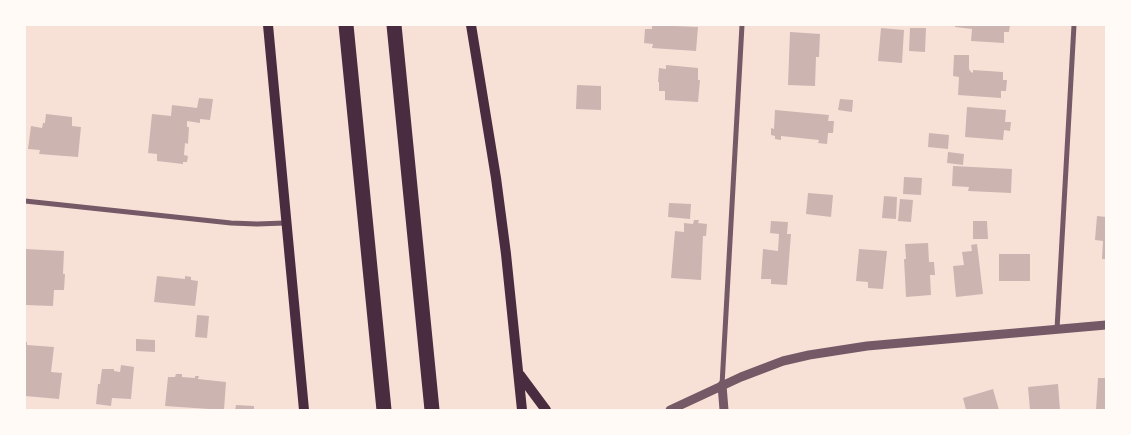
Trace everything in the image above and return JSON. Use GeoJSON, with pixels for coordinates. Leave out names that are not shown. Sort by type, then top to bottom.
{"type":"FeatureCollection","features":[{"type":"Feature","properties":{"kind":"highway"},"geometry":{"type":"LineString","coordinates":[[346,25],[384,410]]}},
{"type":"Feature","properties":{"kind":"highway"},"geometry":{"type":"LineString","coordinates":[[394,25],[432,410]]}},
{"type":"Feature","properties":{"kind":"main road"},"geometry":{"type":"LineString","coordinates":[[268,25],[285,223],[304,410]]}},
{"type":"Feature","properties":{"kind":"main road"},"geometry":{"type":"LineString","coordinates":[[471,25],[496,178],[522,410]]}},
{"type":"Feature","properties":{"kind":"main road"},"geometry":{"type":"LineString","coordinates":[[518,373],[546,410]]}},
{"type":"Feature","properties":{"kind":"street"},"geometry":{"type":"LineString","coordinates":[[724,410],[722,385],[742,25]]}},
{"type":"Feature","properties":{"kind":"street"},"geometry":{"type":"LineString","coordinates":[[1057,329],[1074,25]]}},
{"type":"Feature","properties":{"kind":"street"},"geometry":{"type":"LineString","coordinates":[[25,201],[231,223],[285,223]]}},
{"type":"Feature","properties":{"kind":"street"},"geometry":{"type":"LineString","coordinates":[[670,410],[722,385],[784,361],[817,354],[867,346],[1106,325]]}},
{"type":"Feature","properties":{"kind":"building"},"geometry":{"type":"Polygon","coordinates":[[[652,25],[698,27],[696,51],[652,48],[653,44],[644,43],[645,29],[652,29],[652,25]]]}},
{"type":"Feature","properties":{"kind":"building"},"geometry":{"type":"Polygon","coordinates":[[[955,25],[1010,25],[1009,32],[1004,32],[1004,43],[971,41],[972,29],[955,27],[955,25]]]}},
{"type":"Feature","properties":{"kind":"building"},"geometry":{"type":"Polygon","coordinates":[[[881,28],[904,30],[902,63],[878,61],[881,28]]]}},
{"type":"Feature","properties":{"kind":"building"},"geometry":{"type":"Polygon","coordinates":[[[910,28],[926,28],[925,52],[909,51],[910,28]]]}},
{"type":"Feature","properties":{"kind":"building"},"geometry":{"type":"Polygon","coordinates":[[[790,32],[820,34],[819,57],[816,57],[815,86],[788,85],[790,32]]]}},
{"type":"Feature","properties":{"kind":"building"},"geometry":{"type":"Polygon","coordinates":[[[954,55],[969,55],[969,69],[973,73],[973,70],[1003,72],[1003,80],[1007,80],[1006,91],[1001,91],[1001,98],[958,95],[959,77],[953,76],[954,55]]]}},
{"type":"Feature","properties":{"kind":"building"},"geometry":{"type":"Polygon","coordinates":[[[666,65],[698,68],[698,80],[700,80],[698,102],[665,100],[665,91],[659,91],[658,82],[659,68],[666,69],[666,65]]]}},
{"type":"Feature","properties":{"kind":"building"},"geometry":{"type":"Polygon","coordinates":[[[577,85],[601,86],[601,110],[576,109],[577,85]]]}},
{"type":"Feature","properties":{"kind":"building"},"geometry":{"type":"Polygon","coordinates":[[[199,98],[213,99],[210,120],[200,119],[200,123],[187,121],[187,127],[189,127],[188,144],[185,143],[184,155],[188,156],[187,162],[183,162],[183,164],[157,161],[157,154],[148,153],[152,114],[171,116],[172,105],[197,108],[199,98]]]}},
{"type":"Feature","properties":{"kind":"building"},"geometry":{"type":"Polygon","coordinates":[[[840,99],[853,100],[852,112],[838,110],[840,99]]]}},
{"type":"Feature","properties":{"kind":"building"},"geometry":{"type":"Polygon","coordinates":[[[967,107],[1006,110],[1005,122],[1011,122],[1010,131],[1004,130],[1003,140],[965,137],[967,107]]]}},
{"type":"Feature","properties":{"kind":"building"},"geometry":{"type":"Polygon","coordinates":[[[775,110],[829,115],[828,121],[834,121],[833,133],[828,133],[827,144],[818,143],[819,140],[781,136],[781,140],[775,139],[775,136],[771,135],[771,128],[774,129],[775,110]]]}},
{"type":"Feature","properties":{"kind":"building"},"geometry":{"type":"Polygon","coordinates":[[[46,114],[72,117],[72,126],[81,127],[78,157],[39,154],[40,150],[28,149],[31,126],[42,128],[43,123],[45,123],[46,114]]]}},
{"type":"Feature","properties":{"kind":"building"},"geometry":{"type":"Polygon","coordinates":[[[929,133],[949,135],[948,149],[928,147],[929,133]]]}},
{"type":"Feature","properties":{"kind":"building"},"geometry":{"type":"Polygon","coordinates":[[[948,152],[964,154],[963,165],[947,163],[948,152]]]}},
{"type":"Feature","properties":{"kind":"building"},"geometry":{"type":"Polygon","coordinates":[[[953,166],[1012,169],[1011,193],[968,191],[969,187],[952,186],[953,166]]]}},
{"type":"Feature","properties":{"kind":"building"},"geometry":{"type":"Polygon","coordinates":[[[904,177],[922,178],[921,195],[903,194],[904,177]]]}},
{"type":"Feature","properties":{"kind":"building"},"geometry":{"type":"Polygon","coordinates":[[[808,193],[833,195],[831,217],[806,214],[808,193]]]}},
{"type":"Feature","properties":{"kind":"building"},"geometry":{"type":"Polygon","coordinates":[[[884,196],[897,197],[896,219],[882,218],[884,196]]]}},
{"type":"Feature","properties":{"kind":"building"},"geometry":{"type":"Polygon","coordinates":[[[900,199],[913,200],[911,222],[898,221],[900,199]]]}},
{"type":"Feature","properties":{"kind":"building"},"geometry":{"type":"Polygon","coordinates":[[[669,203],[691,204],[690,219],[668,217],[669,203]]]}},
{"type":"Feature","properties":{"kind":"building"},"geometry":{"type":"Polygon","coordinates":[[[1097,216],[1106,217],[1106,259],[1102,259],[1103,241],[1095,240],[1097,216]]]}},
{"type":"Feature","properties":{"kind":"building"},"geometry":{"type":"Polygon","coordinates":[[[694,220],[699,220],[698,223],[707,224],[706,236],[703,236],[701,280],[671,278],[675,231],[684,232],[684,223],[693,224],[694,220]]]}},
{"type":"Feature","properties":{"kind":"building"},"geometry":{"type":"Polygon","coordinates":[[[771,221],[788,222],[787,234],[791,234],[787,285],[771,284],[771,279],[761,279],[763,249],[778,251],[779,234],[770,233],[771,221]]]}},
{"type":"Feature","properties":{"kind":"building"},"geometry":{"type":"Polygon","coordinates":[[[973,221],[987,221],[988,239],[973,239],[973,221]]]}},
{"type":"Feature","properties":{"kind":"building"},"geometry":{"type":"Polygon","coordinates":[[[928,243],[929,262],[934,262],[935,275],[930,275],[931,295],[906,297],[905,244],[928,243]]]}},
{"type":"Feature","properties":{"kind":"building"},"geometry":{"type":"Polygon","coordinates":[[[977,244],[983,294],[956,297],[953,266],[964,265],[962,252],[972,251],[971,245],[977,244]]]}},
{"type":"Feature","properties":{"kind":"building"},"geometry":{"type":"Polygon","coordinates":[[[25,249],[64,251],[64,290],[54,290],[53,306],[25,305],[25,249]]]}},
{"type":"Feature","properties":{"kind":"building"},"geometry":{"type":"Polygon","coordinates":[[[859,249],[887,251],[883,289],[868,288],[868,282],[856,281],[859,249]]]}},
{"type":"Feature","properties":{"kind":"building"},"geometry":{"type":"Polygon","coordinates":[[[999,254],[1030,254],[1030,281],[999,281],[999,254]]]}},
{"type":"Feature","properties":{"kind":"building"},"geometry":{"type":"Polygon","coordinates":[[[157,276],[185,279],[185,276],[191,277],[191,280],[198,281],[195,306],[154,302],[157,276]]]}},
{"type":"Feature","properties":{"kind":"building"},"geometry":{"type":"Polygon","coordinates":[[[197,315],[209,316],[207,338],[195,337],[197,315]]]}},
{"type":"Feature","properties":{"kind":"building"},"geometry":{"type":"Polygon","coordinates":[[[136,339],[155,340],[155,352],[136,351],[136,339]]]}},
{"type":"Feature","properties":{"kind":"building"},"geometry":{"type":"Polygon","coordinates":[[[25,341],[27,345],[54,347],[51,372],[62,373],[59,399],[25,396],[25,341]]]}},
{"type":"Feature","properties":{"kind":"building"},"geometry":{"type":"Polygon","coordinates":[[[121,365],[134,367],[131,399],[112,398],[111,406],[96,404],[102,369],[114,369],[114,371],[120,372],[121,365]]]}},
{"type":"Feature","properties":{"kind":"building"},"geometry":{"type":"Polygon","coordinates":[[[176,374],[182,374],[182,377],[195,378],[195,376],[199,376],[198,379],[226,382],[224,410],[165,406],[168,377],[175,377],[176,374]]]}},
{"type":"Feature","properties":{"kind":"building"},"geometry":{"type":"Polygon","coordinates":[[[1098,378],[1106,378],[1106,410],[1096,410],[1098,378]]]}},
{"type":"Feature","properties":{"kind":"building"},"geometry":{"type":"Polygon","coordinates":[[[1058,384],[1060,410],[1030,410],[1028,387],[1058,384]]]}},
{"type":"Feature","properties":{"kind":"building"},"geometry":{"type":"Polygon","coordinates":[[[993,389],[999,410],[966,410],[963,398],[993,389]]]}},
{"type":"Feature","properties":{"kind":"building"},"geometry":{"type":"Polygon","coordinates":[[[236,405],[254,406],[254,410],[235,410],[236,405]]]}}]}
